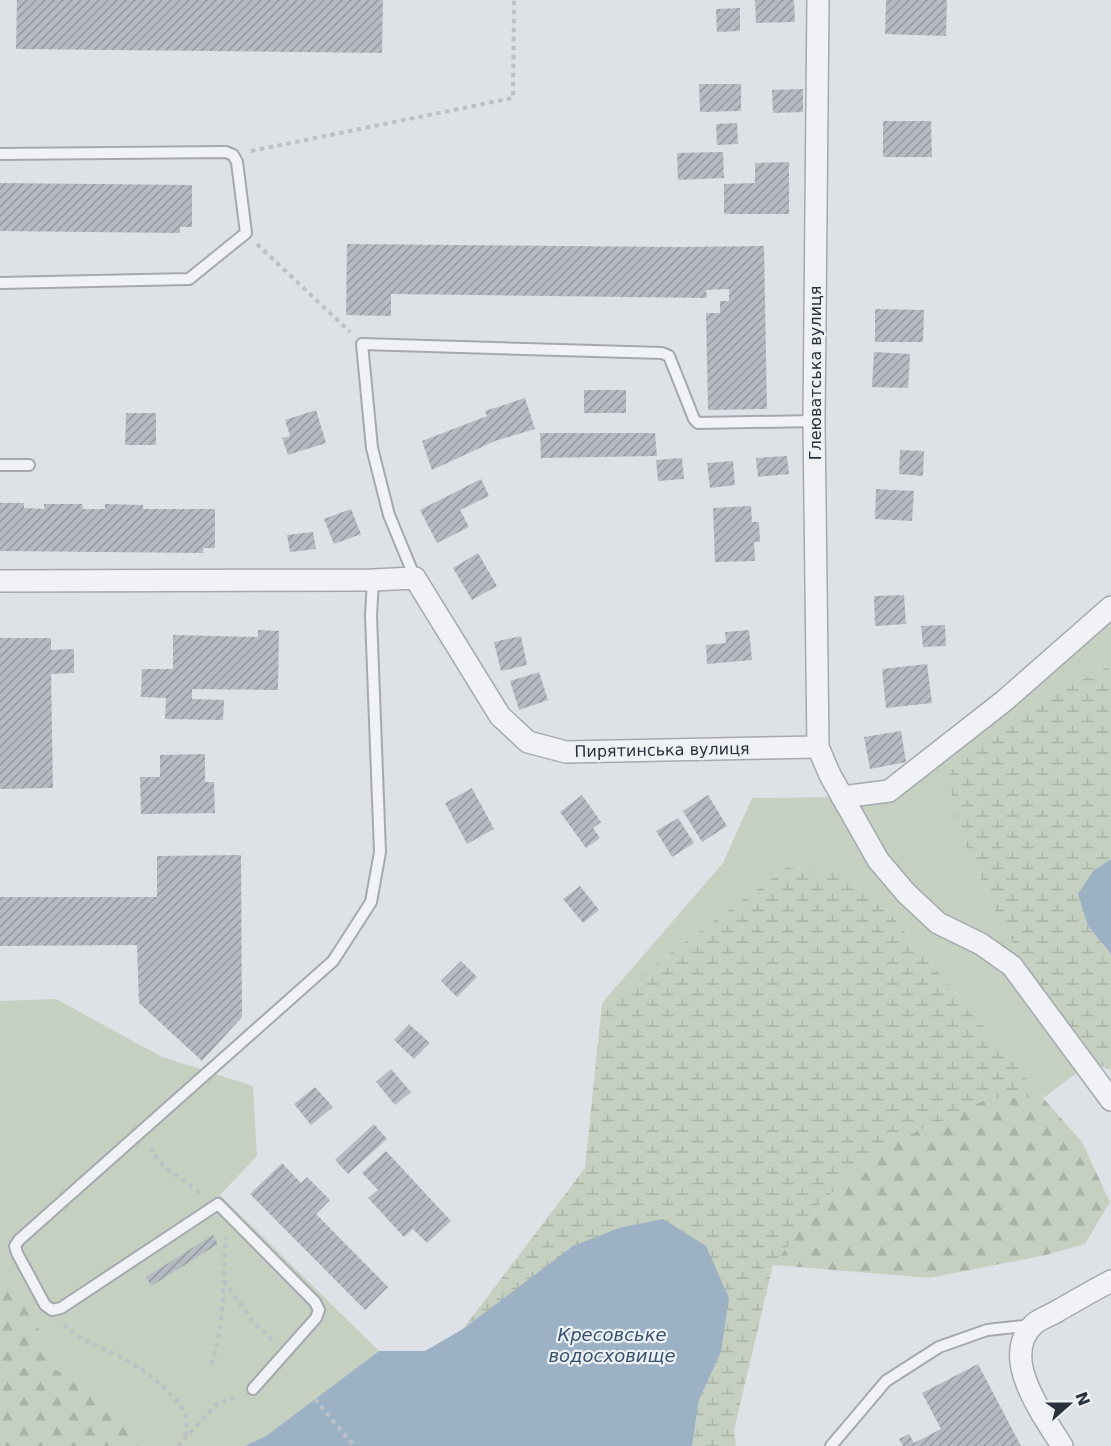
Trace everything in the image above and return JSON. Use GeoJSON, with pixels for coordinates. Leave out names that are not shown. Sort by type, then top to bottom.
{"type":"FeatureCollection","features":[{"type":"Feature","properties":{"kind":"street","name":"Глеюватська вулиця"},"geometry":{"type":"LineString","coordinates":[[818,0],[814,421],[818,747]]}},
{"type":"Feature","properties":{"kind":"street"},"geometry":{"type":"LineString","coordinates":[[0,581],[415,578]]}},
{"type":"Feature","properties":{"kind":"street","name":"Пирятинська вулиця"},"geometry":{"type":"LineString","coordinates":[[415,578],[500,716],[528,742],[566,752],[818,747]]}},
{"type":"Feature","properties":{"kind":"street"},"geometry":{"type":"LineString","coordinates":[[842,797],[888,791],[1004,701],[1111,607]]}},
{"type":"Feature","properties":{"kind":"street"},"geometry":{"type":"LineString","coordinates":[[818,747],[842,797],[878,860],[906,893],[938,924],[981,944],[1012,966],[1106,1093]]}},
{"type":"Feature","properties":{"kind":"street"},"geometry":{"type":"LineString","coordinates":[[1062,1446],[1031,1394],[1023,1374],[1020,1354],[1025,1338],[1034,1325],[1111,1281]]}},
{"type":"Feature","properties":{"kind":"lane"},"geometry":{"type":"LineString","coordinates":[[0,154],[226,152],[233,154],[237,162],[246,233],[189,279],[0,283]]}},
{"type":"Feature","properties":{"kind":"lane"},"geometry":{"type":"LineString","coordinates":[[415,578],[389,515],[372,448],[362,344],[662,353],[669,356],[694,419],[698,423],[814,421]]}},
{"type":"Feature","properties":{"kind":"lane"},"geometry":{"type":"LineString","coordinates":[[0,465],[29,465]]}},
{"type":"Feature","properties":{"kind":"lane"},"geometry":{"type":"LineString","coordinates":[[253,1389],[316,1318],[319,1310],[315,1302],[218,1204],[61,1308],[52,1310],[45,1305],[15,1246],[333,961],[371,902],[380,852],[370,616],[372,580]]}},
{"type":"Feature","properties":{"kind":"lane"},"geometry":{"type":"LineString","coordinates":[[831,1446],[886,1381],[939,1347],[987,1330],[1034,1325]]}},
{"type":"Feature","properties":{"kind":"path"},"geometry":{"type":"LineString","coordinates":[[233,154],[513,98],[514,0]]}},
{"type":"Feature","properties":{"kind":"path"},"geometry":{"type":"LineString","coordinates":[[246,233],[362,344]]}},
{"type":"Feature","properties":{"kind":"path"},"geometry":{"type":"LineString","coordinates":[[144,1130],[154,1154],[164,1168],[199,1191],[214,1207]]}},
{"type":"Feature","properties":{"kind":"path"},"geometry":{"type":"LineString","coordinates":[[211,1364],[218,1336],[228,1214]]}},
{"type":"Feature","properties":{"kind":"path"},"geometry":{"type":"LineString","coordinates":[[224,1281],[254,1322],[285,1353]]}},
{"type":"Feature","properties":{"kind":"path"},"geometry":{"type":"LineString","coordinates":[[52,1310],[72,1332],[137,1367],[169,1394],[185,1415],[185,1437]]}},
{"type":"Feature","properties":{"kind":"path"},"geometry":{"type":"LineString","coordinates":[[178,1446],[217,1404],[253,1389]]}},
{"type":"Feature","properties":{"kind":"path"},"geometry":{"type":"LineString","coordinates":[[315,1400],[354,1446]]}},
{"type":"Feature","properties":{"kind":"green space"},"geometry":{"type":"Polygon","coordinates":[[[1111,607],[1111,665],[1015,714],[965,748],[960,832],[997,915],[1063,1030],[1092,1062],[1043,1098],[892,916],[840,870],[786,868],[602,1003],[723,863],[752,798],[842,797],[889,791],[1111,607]]]}},
{"type":"Feature","properties":{"kind":"green space"},"geometry":{"type":"Polygon","coordinates":[[[1111,665],[1111,859],[1094,870],[1088,926],[1111,954],[1111,1070],[1092,1062],[1063,1030],[997,915],[960,832],[948,777],[965,748],[1015,714],[1111,665]]]}},
{"type":"Feature","properties":{"kind":"green space"},"geometry":{"type":"Polygon","coordinates":[[[786,868],[840,870],[892,916],[1043,1098],[988,1098],[945,1120],[872,1150],[819,1206],[773,1265],[734,1430],[736,1446],[692,1446],[699,1400],[721,1352],[463,1329],[585,1168],[602,1003],[786,868]]]}},
{"type":"Feature","properties":{"kind":"green space"},"geometry":{"type":"Polygon","coordinates":[[[56,999],[162,1057],[253,1086],[257,1156],[220,1195],[379,1351],[266,1436],[245,1446],[138,1446],[136,1435],[101,1399],[53,1368],[35,1320],[16,1284],[0,1274],[0,1001],[56,999]]]}},
{"type":"Feature","properties":{"kind":"green space"},"geometry":{"type":"Polygon","coordinates":[[[988,1098],[1043,1098],[1082,1142],[1110,1202],[1085,1244],[1046,1255],[929,1278],[773,1265],[819,1206],[872,1150],[945,1120],[988,1098]]]}},
{"type":"Feature","properties":{"kind":"green space"},"geometry":{"type":"Polygon","coordinates":[[[0,1274],[16,1284],[35,1320],[53,1368],[101,1398],[136,1435],[138,1446],[0,1446],[0,1274]]]}},
{"type":"Feature","properties":{"kind":"water"},"geometry":{"type":"Polygon","coordinates":[[[1111,859],[1111,954],[1088,926],[1078,894],[1094,870],[1111,859]]]}},
{"type":"Feature","properties":{"kind":"water","name":"Кресовське водосховище"},"geometry":{"type":"Polygon","coordinates":[[[663,1219],[706,1246],[729,1298],[721,1352],[699,1400],[692,1446],[245,1446],[266,1436],[379,1351],[425,1351],[463,1329],[573,1246],[619,1228],[663,1219]]]}},
{"type":"Feature","properties":{"kind":"building"},"geometry":{"type":"Polygon","coordinates":[[[17,0],[383,0],[382,53],[16,49],[17,0]]]}},
{"type":"Feature","properties":{"kind":"building"},"geometry":{"type":"Polygon","coordinates":[[[755,0],[794,0],[795,22],[756,23],[755,0]]]}},
{"type":"Feature","properties":{"kind":"building"},"geometry":{"type":"Polygon","coordinates":[[[886,0],[947,0],[946,36],[885,34],[886,0]]]}},
{"type":"Feature","properties":{"kind":"building"},"geometry":{"type":"Polygon","coordinates":[[[740,8],[740,31],[717,32],[716,9],[740,8]]]}},
{"type":"Feature","properties":{"kind":"building"},"geometry":{"type":"Polygon","coordinates":[[[699,84],[741,84],[741,111],[700,112],[699,84]]]}},
{"type":"Feature","properties":{"kind":"building"},"geometry":{"type":"Polygon","coordinates":[[[803,89],[803,112],[773,113],[772,90],[803,89]]]}},
{"type":"Feature","properties":{"kind":"building"},"geometry":{"type":"Polygon","coordinates":[[[883,121],[931,121],[932,157],[883,157],[883,121]]]}},
{"type":"Feature","properties":{"kind":"building"},"geometry":{"type":"Polygon","coordinates":[[[737,123],[738,144],[717,145],[716,124],[737,123]]]}},
{"type":"Feature","properties":{"kind":"building"},"geometry":{"type":"Polygon","coordinates":[[[723,152],[724,178],[678,180],[677,153],[723,152]]]}},
{"type":"Feature","properties":{"kind":"building"},"geometry":{"type":"Polygon","coordinates":[[[789,162],[789,214],[724,214],[724,184],[755,183],[755,163],[789,162]]]}},
{"type":"Feature","properties":{"kind":"building"},"geometry":{"type":"Polygon","coordinates":[[[0,183],[192,185],[192,227],[180,227],[180,233],[0,231],[0,183]]]}},
{"type":"Feature","properties":{"kind":"building"},"geometry":{"type":"Polygon","coordinates":[[[347,244],[764,246],[767,409],[708,410],[706,313],[720,313],[720,301],[729,301],[729,289],[706,290],[707,298],[391,294],[391,316],[346,315],[347,244]]]}},
{"type":"Feature","properties":{"kind":"building"},"geometry":{"type":"Polygon","coordinates":[[[875,309],[924,310],[923,342],[875,342],[875,309]]]}},
{"type":"Feature","properties":{"kind":"building"},"geometry":{"type":"Polygon","coordinates":[[[874,352],[910,354],[908,388],[872,387],[874,352]]]}},
{"type":"Feature","properties":{"kind":"building"},"geometry":{"type":"Polygon","coordinates":[[[584,390],[626,390],[626,413],[584,413],[584,390]]]}},
{"type":"Feature","properties":{"kind":"building"},"geometry":{"type":"Polygon","coordinates":[[[525,398],[535,429],[495,441],[432,470],[422,441],[487,416],[485,411],[525,398]]]}},
{"type":"Feature","properties":{"kind":"building"},"geometry":{"type":"Polygon","coordinates":[[[316,410],[326,443],[288,455],[282,438],[290,436],[285,420],[316,410]]]}},
{"type":"Feature","properties":{"kind":"building"},"geometry":{"type":"Polygon","coordinates":[[[126,413],[156,413],[156,445],[125,445],[126,413]]]}},
{"type":"Feature","properties":{"kind":"building"},"geometry":{"type":"Polygon","coordinates":[[[540,433],[655,433],[657,456],[541,458],[540,433]]]}},
{"type":"Feature","properties":{"kind":"building"},"geometry":{"type":"Polygon","coordinates":[[[900,450],[924,451],[923,476],[899,474],[900,450]]]}},
{"type":"Feature","properties":{"kind":"building"},"geometry":{"type":"Polygon","coordinates":[[[787,456],[789,474],[758,477],[756,458],[787,456]]]}},
{"type":"Feature","properties":{"kind":"building"},"geometry":{"type":"Polygon","coordinates":[[[682,458],[684,479],[658,481],[656,460],[682,458]]]}},
{"type":"Feature","properties":{"kind":"building"},"geometry":{"type":"Polygon","coordinates":[[[733,461],[735,485],[710,488],[707,463],[733,461]]]}},
{"type":"Feature","properties":{"kind":"building"},"geometry":{"type":"Polygon","coordinates":[[[481,479],[489,496],[460,510],[469,527],[437,543],[420,510],[481,479]]]}},
{"type":"Feature","properties":{"kind":"building"},"geometry":{"type":"Polygon","coordinates":[[[876,489],[914,491],[912,521],[875,519],[876,489]]]}},
{"type":"Feature","properties":{"kind":"building"},"geometry":{"type":"Polygon","coordinates":[[[0,503],[24,503],[24,508],[44,509],[44,504],[82,504],[83,509],[105,509],[105,504],[143,505],[143,509],[215,509],[215,548],[203,548],[203,553],[0,551],[0,503]]]}},
{"type":"Feature","properties":{"kind":"building"},"geometry":{"type":"Polygon","coordinates":[[[751,506],[752,522],[759,522],[760,542],[754,542],[755,561],[715,562],[713,508],[751,506]]]}},
{"type":"Feature","properties":{"kind":"building"},"geometry":{"type":"Polygon","coordinates":[[[351,509],[361,534],[334,544],[324,519],[351,509]]]}},
{"type":"Feature","properties":{"kind":"building"},"geometry":{"type":"Polygon","coordinates":[[[313,532],[316,549],[290,552],[287,535],[313,532]]]}},
{"type":"Feature","properties":{"kind":"building"},"geometry":{"type":"Polygon","coordinates":[[[478,553],[497,586],[472,600],[453,568],[478,553]]]}},
{"type":"Feature","properties":{"kind":"building"},"geometry":{"type":"Polygon","coordinates":[[[904,595],[906,624],[875,626],[874,596],[904,595]]]}},
{"type":"Feature","properties":{"kind":"building"},"geometry":{"type":"Polygon","coordinates":[[[945,625],[946,646],[923,647],[921,626],[945,625]]]}},
{"type":"Feature","properties":{"kind":"building"},"geometry":{"type":"Polygon","coordinates":[[[258,630],[279,631],[278,690],[192,689],[192,699],[224,700],[223,720],[165,719],[166,698],[141,697],[142,669],[173,669],[173,635],[258,637],[258,630]]]}},
{"type":"Feature","properties":{"kind":"building"},"geometry":{"type":"Polygon","coordinates":[[[749,630],[752,660],[707,664],[706,645],[726,643],[725,632],[749,630]]]}},
{"type":"Feature","properties":{"kind":"building"},"geometry":{"type":"Polygon","coordinates":[[[521,636],[527,665],[501,671],[494,642],[521,636]]]}},
{"type":"Feature","properties":{"kind":"building"},"geometry":{"type":"Polygon","coordinates":[[[0,638],[51,638],[51,650],[74,649],[74,673],[51,674],[53,788],[0,789],[0,638]]]}},
{"type":"Feature","properties":{"kind":"building"},"geometry":{"type":"Polygon","coordinates":[[[927,664],[932,703],[886,708],[882,669],[927,664]]]}},
{"type":"Feature","properties":{"kind":"building"},"geometry":{"type":"Polygon","coordinates":[[[539,672],[548,700],[519,710],[510,681],[539,672]]]}},
{"type":"Feature","properties":{"kind":"building"},"geometry":{"type":"Polygon","coordinates":[[[901,731],[906,762],[870,769],[864,737],[901,731]]]}},
{"type":"Feature","properties":{"kind":"building"},"geometry":{"type":"Polygon","coordinates":[[[205,754],[205,782],[214,782],[215,813],[141,814],[140,777],[160,777],[160,755],[205,754]]]}},
{"type":"Feature","properties":{"kind":"building"},"geometry":{"type":"Polygon","coordinates":[[[472,788],[494,829],[467,844],[445,803],[472,788]]]}},
{"type":"Feature","properties":{"kind":"building"},"geometry":{"type":"Polygon","coordinates":[[[582,795],[601,822],[593,828],[600,838],[586,848],[560,812],[582,795]]]}},
{"type":"Feature","properties":{"kind":"building"},"geometry":{"type":"Polygon","coordinates":[[[708,795],[727,826],[702,842],[683,811],[708,795]]]}},
{"type":"Feature","properties":{"kind":"building"},"geometry":{"type":"Polygon","coordinates":[[[678,818],[694,843],[672,857],[656,831],[678,818]]]}},
{"type":"Feature","properties":{"kind":"building"},"geometry":{"type":"Polygon","coordinates":[[[241,855],[242,1017],[202,1061],[139,1003],[137,945],[0,946],[0,897],[157,897],[157,856],[241,855]]]}},
{"type":"Feature","properties":{"kind":"building"},"geometry":{"type":"Polygon","coordinates":[[[580,886],[599,910],[583,923],[563,899],[580,886]]]}},
{"type":"Feature","properties":{"kind":"building"},"geometry":{"type":"Polygon","coordinates":[[[461,961],[477,977],[457,997],[441,981],[461,961]]]}},
{"type":"Feature","properties":{"kind":"building"},"geometry":{"type":"Polygon","coordinates":[[[409,1024],[430,1043],[414,1059],[394,1040],[409,1024]]]}},
{"type":"Feature","properties":{"kind":"building"},"geometry":{"type":"Polygon","coordinates":[[[391,1069],[411,1092],[395,1105],[376,1082],[391,1069]]]}},
{"type":"Feature","properties":{"kind":"building"},"geometry":{"type":"Polygon","coordinates":[[[315,1087],[333,1107],[311,1125],[294,1104],[315,1087]]]}},
{"type":"Feature","properties":{"kind":"building"},"geometry":{"type":"Polygon","coordinates":[[[374,1124],[387,1139],[348,1174],[335,1160],[374,1124]]]}},
{"type":"Feature","properties":{"kind":"building"},"geometry":{"type":"Polygon","coordinates":[[[386,1151],[451,1221],[427,1243],[413,1229],[404,1237],[368,1198],[378,1190],[362,1173],[386,1151]]]}},
{"type":"Feature","properties":{"kind":"building"},"geometry":{"type":"Polygon","coordinates":[[[282,1163],[301,1183],[307,1177],[330,1200],[316,1214],[388,1287],[365,1310],[250,1194],[282,1163]]]}},
{"type":"Feature","properties":{"kind":"building"},"geometry":{"type":"Polygon","coordinates":[[[213,1235],[218,1244],[151,1286],[146,1277],[213,1235]]]}},
{"type":"Feature","properties":{"kind":"building"},"geometry":{"type":"Polygon","coordinates":[[[978,1364],[1021,1446],[903,1446],[899,1439],[909,1434],[914,1443],[941,1429],[922,1393],[978,1364]]]}}]}
